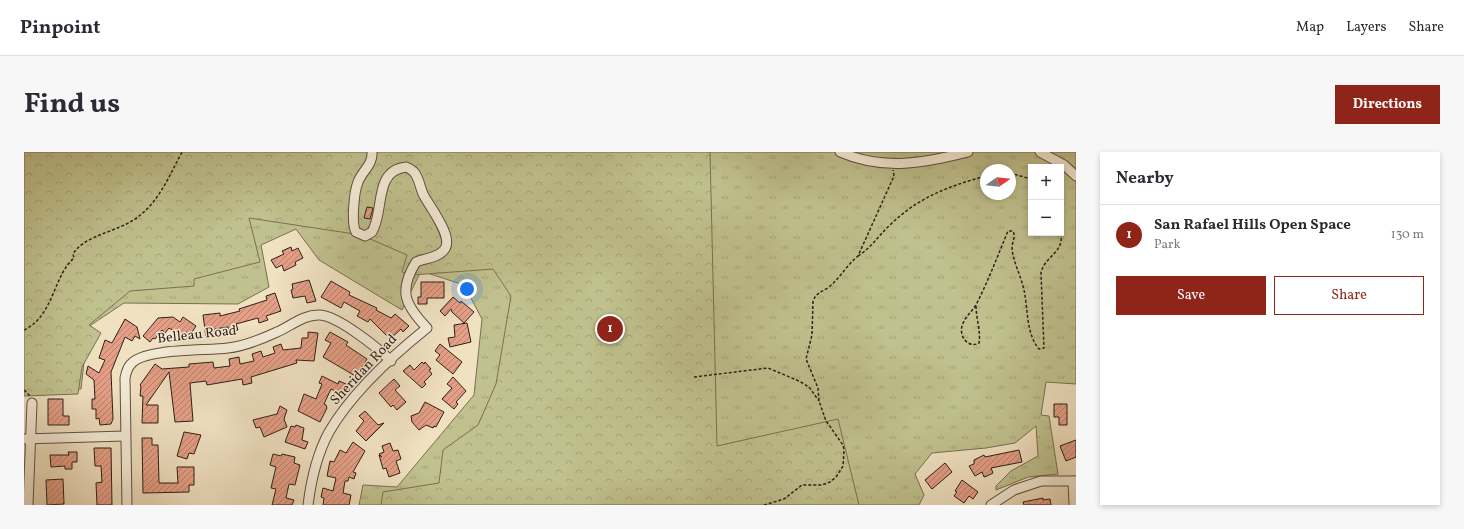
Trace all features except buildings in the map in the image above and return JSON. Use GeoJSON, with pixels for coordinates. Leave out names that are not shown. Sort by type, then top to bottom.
{"type":"FeatureCollection","features":[{"type":"Feature","properties":{"kind":"street"},"geometry":{"type":"LineString","coordinates":[[840,152],[859,158],[893,164],[928,162],[968,152]]}},
{"type":"Feature","properties":{"kind":"street"},"geometry":{"type":"LineString","coordinates":[[1040,152],[1064,165],[1076,176]]}},
{"type":"Feature","properties":{"kind":"street","name":"Sheridan Road"},"geometry":{"type":"LineString","coordinates":[[308,505],[311,486],[329,433],[343,411],[391,361],[426,328],[411,311],[405,294],[406,285],[410,270],[416,262],[438,255],[445,250],[447,240],[437,215],[428,203],[415,173],[406,167],[392,170],[386,178],[376,223],[372,232],[365,236],[356,232],[354,229],[354,217],[356,187],[374,154]]}},
{"type":"Feature","properties":{"kind":"street","name":"Belleau Road"},"geometry":{"type":"LineString","coordinates":[[127,505],[125,378],[131,364],[146,355],[231,348],[260,340],[304,318],[320,315],[343,325],[370,342],[391,361]]}},
{"type":"Feature","properties":{"kind":"street"},"geometry":{"type":"LineString","coordinates":[[28,505],[28,439],[32,403]]}},
{"type":"Feature","properties":{"kind":"street"},"geometry":{"type":"LineString","coordinates":[[28,439],[126,436]]}},
{"type":"Feature","properties":{"kind":"street"},"geometry":{"type":"LineString","coordinates":[[991,505],[1014,490],[1041,481],[1075,481],[1074,505]]}},
{"type":"Feature","properties":{"kind":"path"},"geometry":{"type":"LineString","coordinates":[[24,330],[39,319],[56,290],[67,264],[74,258],[73,254],[76,249],[86,240],[119,229],[144,212],[158,195],[182,152]]}},
{"type":"Feature","properties":{"kind":"path"},"geometry":{"type":"LineString","coordinates":[[858,256],[894,176],[893,164]]}},
{"type":"Feature","properties":{"kind":"path"},"geometry":{"type":"LineString","coordinates":[[1016,175],[1028,178]]}},
{"type":"Feature","properties":{"kind":"path"},"geometry":{"type":"LineString","coordinates":[[764,505],[784,499],[802,485],[822,485],[830,482],[836,477],[843,466],[843,445],[826,421],[819,400],[818,388],[806,359],[812,335],[814,297],[828,287],[847,265],[870,248],[890,225],[929,195],[958,183],[980,178]]}},
{"type":"Feature","properties":{"kind":"path"},"geometry":{"type":"LineString","coordinates":[[976,306],[969,311],[962,326],[963,337],[968,344],[972,345],[979,343],[980,338],[976,321],[976,306],[994,269],[1008,231],[1013,231],[1015,236],[1012,248],[1014,259],[1024,289],[1033,340],[1039,349],[1044,348],[1041,273],[1043,265],[1061,245],[1061,236]]}},
{"type":"Feature","properties":{"kind":"path"},"geometry":{"type":"LineString","coordinates":[[694,377],[768,368],[799,380],[809,387],[819,400]]}},
{"type":"Feature","properties":{"kind":"green space"},"geometry":{"type":"Polygon","coordinates":[[[24,152],[1076,152],[1076,384],[1046,382],[1041,415],[1049,416],[1058,474],[1028,477],[996,490],[996,486],[1011,471],[1038,456],[1036,426],[1015,443],[986,448],[932,453],[915,474],[924,495],[919,505],[359,505],[363,485],[397,487],[474,395],[482,319],[464,285],[421,271],[402,310],[319,260],[296,229],[261,245],[269,287],[238,304],[124,303],[88,327],[81,389],[24,392],[24,152]]]}},
{"type":"Feature","properties":{"kind":"green space"},"geometry":{"type":"Polygon","coordinates":[[[24,152],[710,152],[717,446],[838,419],[859,505],[381,505],[383,492],[439,483],[443,450],[478,425],[496,384],[511,296],[493,269],[412,275],[402,272],[407,255],[361,235],[249,218],[260,262],[194,279],[194,286],[130,291],[89,325],[101,333],[82,367],[78,394],[24,396],[24,152]]]}},
{"type":"Feature","properties":{"kind":"place","name":"San Rafael Hills Open Space"},"geometry":{"type":"Point","coordinates":[610,329]}}]}
